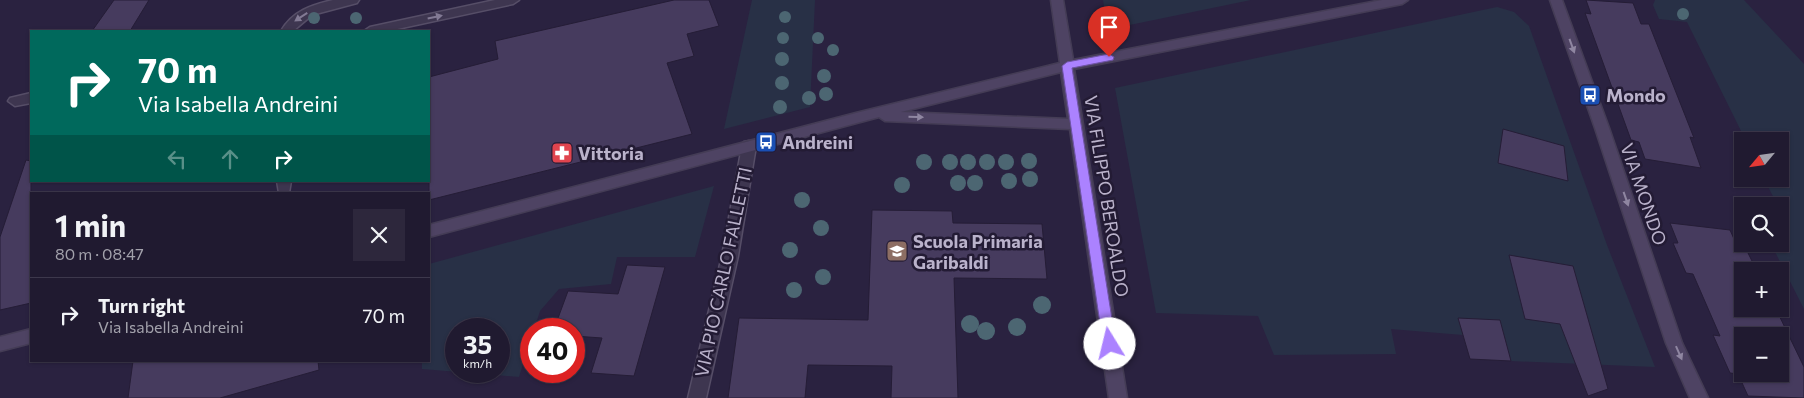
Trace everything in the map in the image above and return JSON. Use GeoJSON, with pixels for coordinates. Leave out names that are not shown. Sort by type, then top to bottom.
{"type":"FeatureCollection","features":[{"type":"Feature","properties":{"kind":"street"},"geometry":{"type":"LineString","coordinates":[[288,30],[292,22],[311,11],[353,0]]}},
{"type":"Feature","properties":{"kind":"street"},"geometry":{"type":"LineString","coordinates":[[375,30],[513,0]]}},
{"type":"Feature","properties":{"kind":"street","name":"VIA FILIPPO BEROALDO"},"geometry":{"type":"LineString","coordinates":[[1057,0],[1118,398]]}},
{"type":"Feature","properties":{"kind":"street"},"geometry":{"type":"LineString","coordinates":[[430,231],[867,115],[1067,66],[1402,0]]}},
{"type":"Feature","properties":{"kind":"street","name":"VIA MONDO"},"geometry":{"type":"LineString","coordinates":[[1556,0],[1599,120],[1674,343],[1699,398]]}},
{"type":"Feature","properties":{"kind":"street"},"geometry":{"type":"LineString","coordinates":[[15,101],[30,98]]}},
{"type":"Feature","properties":{"kind":"street"},"geometry":{"type":"LineString","coordinates":[[867,115],[1076,124]]}},
{"type":"Feature","properties":{"kind":"street","name":"VIA PIO CARLO FALLETTI"},"geometry":{"type":"LineString","coordinates":[[697,398],[730,256],[749,146]]}},
{"type":"Feature","properties":{"kind":"street"},"geometry":{"type":"LineString","coordinates":[[0,344],[30,336]]}},
{"type":"Feature","properties":{"kind":"shaded area"},"geometry":{"type":"Polygon","coordinates":[[[752,0],[815,0],[810,107],[724,129],[752,0]]]}},
{"type":"Feature","properties":{"kind":"shaded area"},"geometry":{"type":"Polygon","coordinates":[[[1103,0],[1251,0],[1115,28],[1107,24],[1103,0]]]}},
{"type":"Feature","properties":{"kind":"shaded area"},"geometry":{"type":"Polygon","coordinates":[[[1655,0],[1744,0],[1804,64],[1804,309],[1789,279],[1789,262],[1780,262],[1775,252],[1789,252],[1789,197],[1773,197],[1769,188],[1789,188],[1789,132],[1742,132],[1687,22],[1659,19],[1653,5],[1655,0]]]}},
{"type":"Feature","properties":{"kind":"shaded area"},"geometry":{"type":"Polygon","coordinates":[[[1497,7],[1514,12],[1529,26],[1607,245],[1655,367],[1511,361],[1499,320],[1458,318],[1463,335],[1391,329],[1396,354],[1274,355],[1258,316],[1156,313],[1115,88],[1497,7]]]}},
{"type":"Feature","properties":{"kind":"shaded area"},"geometry":{"type":"Polygon","coordinates":[[[714,186],[695,257],[617,257],[611,284],[559,289],[540,311],[538,318],[520,318],[519,377],[510,376],[510,318],[445,318],[445,371],[422,369],[422,362],[430,362],[430,264],[714,186]]]}},
{"type":"Feature","properties":{"kind":"building"},"geometry":{"type":"Polygon","coordinates":[[[114,0],[149,0],[131,30],[93,30],[114,0]]]}},
{"type":"Feature","properties":{"kind":"building"},"geometry":{"type":"Polygon","coordinates":[[[674,0],[709,0],[719,26],[687,34],[694,56],[667,63],[692,134],[430,200],[430,77],[498,59],[495,41],[674,0]]]}},
{"type":"Feature","properties":{"kind":"building"},"geometry":{"type":"Polygon","coordinates":[[[1586,0],[1633,3],[1641,24],[1649,24],[1694,138],[1690,137],[1701,168],[1645,159],[1639,142],[1631,140],[1585,13],[1591,14],[1586,0]]]}},
{"type":"Feature","properties":{"kind":"building"},"geometry":{"type":"Polygon","coordinates":[[[1503,129],[1564,146],[1568,181],[1498,163],[1503,129]]]}},
{"type":"Feature","properties":{"kind":"building"},"geometry":{"type":"Polygon","coordinates":[[[26,160],[30,161],[30,303],[0,310],[0,237],[26,160]]]}},
{"type":"Feature","properties":{"kind":"building"},"geometry":{"type":"Polygon","coordinates":[[[872,210],[952,211],[953,223],[1042,224],[1047,279],[954,278],[958,398],[891,398],[892,366],[808,365],[805,398],[728,398],[739,318],[868,320],[872,210]]]}},
{"type":"Feature","properties":{"kind":"building"},"geometry":{"type":"Polygon","coordinates":[[[1670,223],[1730,230],[1734,239],[1734,252],[1748,252],[1752,262],[1734,262],[1734,317],[1780,317],[1785,327],[1734,327],[1734,374],[1730,373],[1713,335],[1720,336],[1693,274],[1686,273],[1673,243],[1678,243],[1670,223]]]}},
{"type":"Feature","properties":{"kind":"building"},"geometry":{"type":"Polygon","coordinates":[[[1509,255],[1573,266],[1608,389],[1588,396],[1560,324],[1525,319],[1509,255]]]}},
{"type":"Feature","properties":{"kind":"building"},"geometry":{"type":"Polygon","coordinates":[[[627,265],[665,267],[634,376],[591,373],[602,338],[585,337],[585,318],[558,318],[568,291],[618,294],[627,265]]]}},
{"type":"Feature","properties":{"kind":"building"},"geometry":{"type":"Polygon","coordinates":[[[1458,318],[1500,320],[1511,361],[1470,359],[1458,318]]]}},
{"type":"Feature","properties":{"kind":"building"},"geometry":{"type":"Polygon","coordinates":[[[1789,336],[1804,367],[1804,398],[1748,396],[1742,382],[1789,382],[1789,336]]]}},
{"type":"Feature","properties":{"kind":"building"},"geometry":{"type":"Polygon","coordinates":[[[133,362],[318,362],[319,370],[220,398],[128,398],[133,362]]]}},
{"type":"Feature","properties":{"kind":"place","name":"Mondo"},"geometry":{"type":"Point","coordinates":[1590,95]}},
{"type":"Feature","properties":{"kind":"place","name":"Andreini"},"geometry":{"type":"Point","coordinates":[766,142]}},
{"type":"Feature","properties":{"kind":"place","name":"Vittoria"},"geometry":{"type":"Point","coordinates":[562,153]}},
{"type":"Feature","properties":{"kind":"place","name":"Scuola Primaria Garibaldi"},"geometry":{"type":"Point","coordinates":[897,251]}},
{"type":"Feature","properties":{"kind":"route"},"geometry":{"type":"LineString","coordinates":[[1109,57],[1067,66],[1110,344]]}}]}
